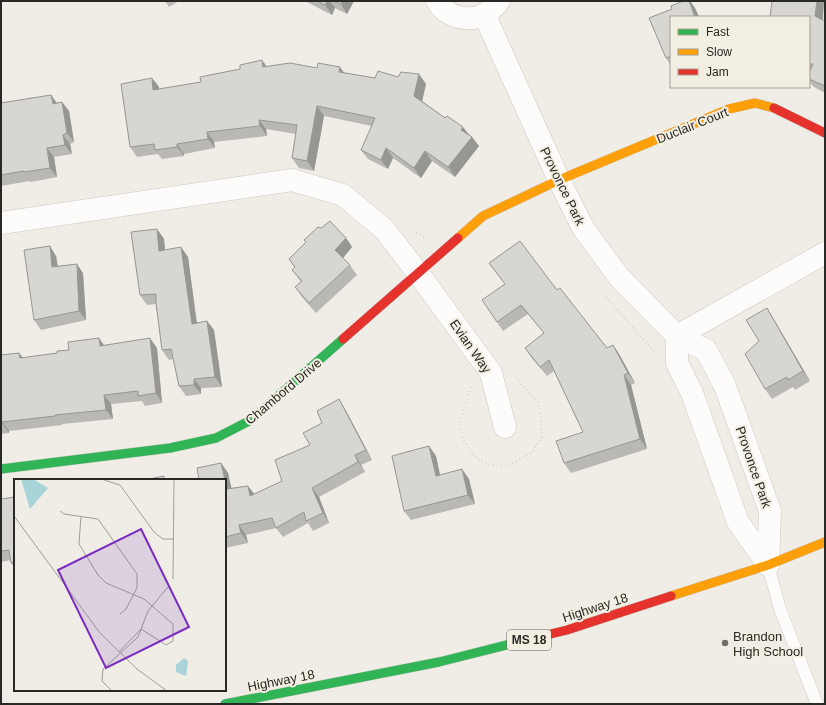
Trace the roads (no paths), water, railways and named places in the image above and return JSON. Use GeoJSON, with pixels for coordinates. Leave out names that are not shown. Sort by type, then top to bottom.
{"type":"FeatureCollection","features":[{"type":"Feature","properties":{"kind":"street","name":"Provonce Park"},"geometry":{"type":"LineString","coordinates":[[437,1],[439,5],[448,13],[460,18],[472,18],[492,8],[559,180],[583,228],[619,277],[676,336],[706,350],[725,386],[770,511],[768,565]]}},
{"type":"Feature","properties":{"kind":"street","name":"Duclair Court"},"geometry":{"type":"LineString","coordinates":[[559,180],[729,109],[755,103],[775,108],[825,133]]}},
{"type":"Feature","properties":{"kind":"street"},"geometry":{"type":"LineString","coordinates":[[1,223],[292,180],[343,194],[384,228],[418,273]]}},
{"type":"Feature","properties":{"kind":"street","name":"Chambord Drive"},"geometry":{"type":"LineString","coordinates":[[1,469],[170,448],[216,438],[251,420],[483,216],[559,180]]}},
{"type":"Feature","properties":{"kind":"street"},"geometry":{"type":"LineString","coordinates":[[768,565],[738,522],[692,392],[677,364],[676,336],[825,253]]}},
{"type":"Feature","properties":{"kind":"street","name":"Evian Way"},"geometry":{"type":"LineString","coordinates":[[418,273],[491,373],[505,427]]}},
{"type":"Feature","properties":{"kind":"street","name":"Highway 18"},"geometry":{"type":"LineString","coordinates":[[224,704],[439,662],[567,630],[768,565],[825,542]]}},
{"type":"Feature","properties":{"kind":"lane"},"geometry":{"type":"LineString","coordinates":[[768,565],[780,610],[817,704]]}},
{"type":"Feature","properties":{"kind":"place","name":"Brandon High School"},"geometry":{"type":"Point","coordinates":[725,643]}}]}
